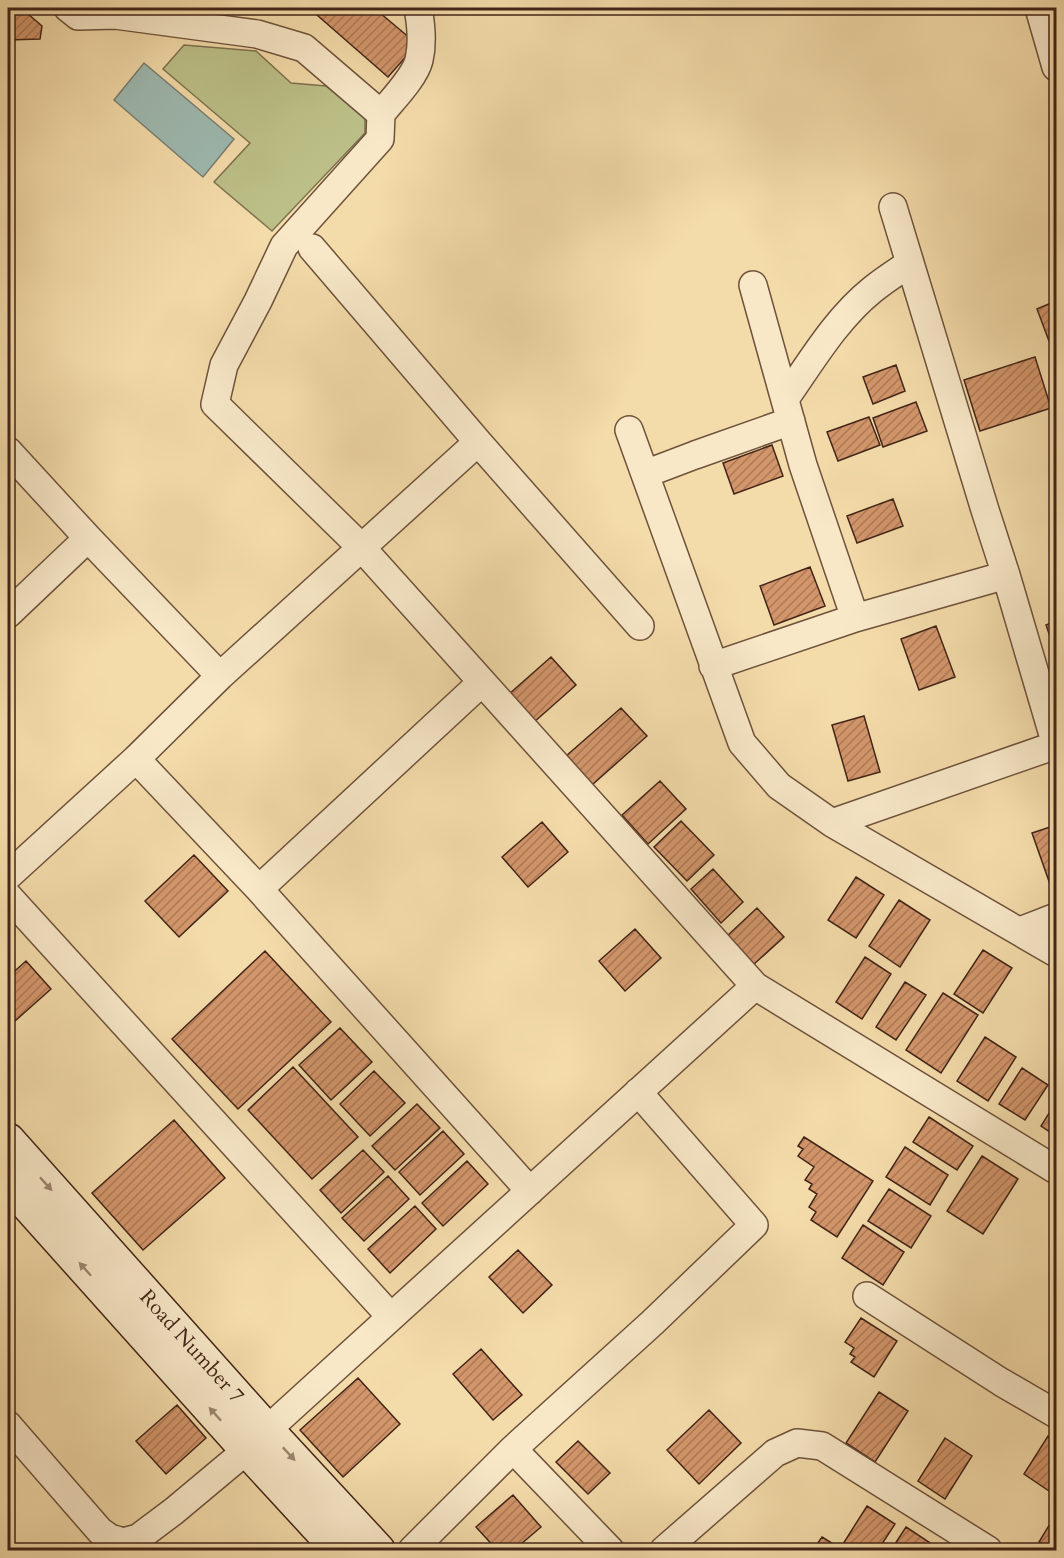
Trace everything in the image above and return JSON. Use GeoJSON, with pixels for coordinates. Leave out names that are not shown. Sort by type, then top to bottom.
{"type":"FeatureCollection","features":[{"type":"Feature","properties":{"kind":"street"},"geometry":{"type":"LineString","coordinates":[[68,8],[78,16],[118,11],[257,34],[304,48],[381,114]]}},
{"type":"Feature","properties":{"kind":"street"},"geometry":{"type":"LineString","coordinates":[[418,8],[422,42],[419,62],[406,83],[381,114],[380,139],[284,246],[224,365],[215,404],[361,547],[755,986],[1056,1170]]}},
{"type":"Feature","properties":{"kind":"street"},"geometry":{"type":"LineString","coordinates":[[1039,8],[1056,68]]}},
{"type":"Feature","properties":{"kind":"street"},"geometry":{"type":"LineString","coordinates":[[832,823],[1056,745],[893,207]]}},
{"type":"Feature","properties":{"kind":"street"},"geometry":{"type":"LineString","coordinates":[[312,248],[639,626]]}},
{"type":"Feature","properties":{"kind":"street"},"geometry":{"type":"LineString","coordinates":[[645,474],[695,455],[788,410],[838,325],[872,290],[910,263]]}},
{"type":"Feature","properties":{"kind":"street"},"geometry":{"type":"LineString","coordinates":[[753,285],[803,465],[855,618]]}},
{"type":"Feature","properties":{"kind":"street"},"geometry":{"type":"LineString","coordinates":[[629,430],[742,743],[779,786],[832,823],[1056,953]]}},
{"type":"Feature","properties":{"kind":"street"},"geometry":{"type":"LineString","coordinates":[[8,876],[136,759],[220,676],[478,442]]}},
{"type":"Feature","properties":{"kind":"street"},"geometry":{"type":"LineString","coordinates":[[8,451],[220,676]]}},
{"type":"Feature","properties":{"kind":"street"},"geometry":{"type":"LineString","coordinates":[[8,615],[88,538]]}},
{"type":"Feature","properties":{"kind":"street"},"geometry":{"type":"LineString","coordinates":[[713,666],[855,618],[1006,575]]}},
{"type":"Feature","properties":{"kind":"street"},"geometry":{"type":"LineString","coordinates":[[259,889],[481,683]]}},
{"type":"Feature","properties":{"kind":"street"},"geometry":{"type":"LineString","coordinates":[[136,759],[259,889],[530,1191]]}},
{"type":"Feature","properties":{"kind":"street"},"geometry":{"type":"LineString","coordinates":[[8,896],[391,1317]]}},
{"type":"Feature","properties":{"kind":"street"},"geometry":{"type":"LineString","coordinates":[[1020,931],[1056,917]]}},
{"type":"Feature","properties":{"kind":"street"},"geometry":{"type":"LineString","coordinates":[[8,1425],[100,1531],[110,1538],[123,1542],[138,1538],[174,1511],[257,1440],[755,986]]}},
{"type":"Feature","properties":{"kind":"street"},"geometry":{"type":"LineString","coordinates":[[412,1551],[513,1449],[652,1323],[753,1225],[638,1092]]}},
{"type":"Feature","properties":{"kind":"street","name":"Road Number 7"},"geometry":{"type":"LineString","coordinates":[[8,1140],[257,1440],[339,1551]]}},
{"type":"Feature","properties":{"kind":"street","name":"Road Number 7"},"geometry":{"type":"LineString","coordinates":[[8,1183],[257,1440],[378,1551]]}},
{"type":"Feature","properties":{"kind":"street"},"geometry":{"type":"LineString","coordinates":[[867,1296],[1056,1414]]}},
{"type":"Feature","properties":{"kind":"street"},"geometry":{"type":"LineString","coordinates":[[664,1551],[775,1453],[797,1443],[822,1446],[988,1551]]}},
{"type":"Feature","properties":{"kind":"street"},"geometry":{"type":"LineString","coordinates":[[513,1449],[610,1551]]}},
{"type":"Feature","properties":{"kind":"green space"},"geometry":{"type":"Polygon","coordinates":[[[184,45],[256,51],[291,83],[326,86],[365,117],[365,133],[272,231],[214,182],[250,143],[163,69],[184,45]]]}},
{"type":"Feature","properties":{"kind":"water"},"geometry":{"type":"Polygon","coordinates":[[[144,63],[234,139],[203,177],[114,100],[144,63]]]}},
{"type":"Feature","properties":{"kind":"building"},"geometry":{"type":"Polygon","coordinates":[[[8,8],[21,8],[42,26],[40,39],[8,40],[8,8]]]}},
{"type":"Feature","properties":{"kind":"building"},"geometry":{"type":"Polygon","coordinates":[[[309,8],[374,8],[417,44],[388,77],[309,8]]]}},
{"type":"Feature","properties":{"kind":"building"},"geometry":{"type":"Polygon","coordinates":[[[1056,301],[1056,338],[1049,341],[1037,309],[1056,301]]]}},
{"type":"Feature","properties":{"kind":"building"},"geometry":{"type":"Polygon","coordinates":[[[1035,357],[1051,408],[980,431],[964,380],[1035,357]]]}},
{"type":"Feature","properties":{"kind":"building"},"geometry":{"type":"Polygon","coordinates":[[[896,365],[905,391],[873,404],[863,377],[896,365]]]}},
{"type":"Feature","properties":{"kind":"building"},"geometry":{"type":"Polygon","coordinates":[[[916,402],[927,431],[883,447],[873,418],[916,402]]]}},
{"type":"Feature","properties":{"kind":"building"},"geometry":{"type":"Polygon","coordinates":[[[869,417],[880,445],[838,461],[827,432],[869,417]]]}},
{"type":"Feature","properties":{"kind":"building"},"geometry":{"type":"Polygon","coordinates":[[[772,445],[783,476],[734,494],[723,463],[772,445]]]}},
{"type":"Feature","properties":{"kind":"building"},"geometry":{"type":"Polygon","coordinates":[[[893,499],[903,526],[857,543],[847,516],[893,499]]]}},
{"type":"Feature","properties":{"kind":"building"},"geometry":{"type":"Polygon","coordinates":[[[810,567],[825,606],[774,625],[760,586],[810,567]]]}},
{"type":"Feature","properties":{"kind":"building"},"geometry":{"type":"Polygon","coordinates":[[[1056,621],[1056,654],[1046,625],[1056,621]]]}},
{"type":"Feature","properties":{"kind":"building"},"geometry":{"type":"Polygon","coordinates":[[[936,626],[955,677],[919,690],[901,639],[936,626]]]}},
{"type":"Feature","properties":{"kind":"building"},"geometry":{"type":"Polygon","coordinates":[[[551,657],[576,685],[533,723],[508,695],[551,657]]]}},
{"type":"Feature","properties":{"kind":"building"},"geometry":{"type":"Polygon","coordinates":[[[621,708],[647,736],[592,785],[566,756],[621,708]]]}},
{"type":"Feature","properties":{"kind":"building"},"geometry":{"type":"Polygon","coordinates":[[[864,716],[880,772],[848,781],[832,725],[864,716]]]}},
{"type":"Feature","properties":{"kind":"building"},"geometry":{"type":"Polygon","coordinates":[[[660,781],[686,809],[648,844],[622,815],[660,781]]]}},
{"type":"Feature","properties":{"kind":"building"},"geometry":{"type":"Polygon","coordinates":[[[681,821],[714,855],[687,881],[654,847],[681,821]]]}},
{"type":"Feature","properties":{"kind":"building"},"geometry":{"type":"Polygon","coordinates":[[[542,822],[568,852],[528,887],[502,857],[542,822]]]}},
{"type":"Feature","properties":{"kind":"building"},"geometry":{"type":"Polygon","coordinates":[[[1056,825],[1056,885],[1051,887],[1032,833],[1056,825]]]}},
{"type":"Feature","properties":{"kind":"building"},"geometry":{"type":"Polygon","coordinates":[[[194,855],[228,891],[179,937],[145,901],[194,855]]]}},
{"type":"Feature","properties":{"kind":"building"},"geometry":{"type":"Polygon","coordinates":[[[713,869],[743,902],[721,923],[691,889],[713,869]]]}},
{"type":"Feature","properties":{"kind":"building"},"geometry":{"type":"Polygon","coordinates":[[[856,877],[884,895],[856,938],[828,920],[856,877]]]}},
{"type":"Feature","properties":{"kind":"building"},"geometry":{"type":"Polygon","coordinates":[[[899,900],[930,920],[900,967],[869,946],[899,900]]]}},
{"type":"Feature","properties":{"kind":"building"},"geometry":{"type":"Polygon","coordinates":[[[757,908],[784,937],[753,965],[727,936],[757,908]]]}},
{"type":"Feature","properties":{"kind":"building"},"geometry":{"type":"Polygon","coordinates":[[[635,929],[661,958],[625,991],[599,961],[635,929]]]}},
{"type":"Feature","properties":{"kind":"building"},"geometry":{"type":"Polygon","coordinates":[[[983,950],[1012,968],[983,1013],[954,994],[983,950]]]}},
{"type":"Feature","properties":{"kind":"building"},"geometry":{"type":"Polygon","coordinates":[[[265,951],[331,1022],[238,1109],[172,1039],[265,951]]]}},
{"type":"Feature","properties":{"kind":"building"},"geometry":{"type":"Polygon","coordinates":[[[865,957],[891,974],[862,1019],[836,1002],[865,957]]]}},
{"type":"Feature","properties":{"kind":"building"},"geometry":{"type":"Polygon","coordinates":[[[26,961],[51,989],[15,1021],[8,1012],[8,977],[26,961]]]}},
{"type":"Feature","properties":{"kind":"building"},"geometry":{"type":"Polygon","coordinates":[[[905,982],[926,995],[896,1040],[876,1027],[905,982]]]}},
{"type":"Feature","properties":{"kind":"building"},"geometry":{"type":"Polygon","coordinates":[[[943,993],[978,1015],[941,1073],[906,1050],[943,993]]]}},
{"type":"Feature","properties":{"kind":"building"},"geometry":{"type":"Polygon","coordinates":[[[340,1028],[372,1062],[331,1100],[299,1065],[340,1028]]]}},
{"type":"Feature","properties":{"kind":"building"},"geometry":{"type":"Polygon","coordinates":[[[985,1037],[1016,1057],[988,1101],[957,1081],[985,1037]]]}},
{"type":"Feature","properties":{"kind":"building"},"geometry":{"type":"Polygon","coordinates":[[[293,1067],[358,1137],[312,1179],[248,1110],[293,1067]]]}},
{"type":"Feature","properties":{"kind":"building"},"geometry":{"type":"Polygon","coordinates":[[[1022,1068],[1048,1085],[1025,1120],[999,1104],[1022,1068]]]}},
{"type":"Feature","properties":{"kind":"building"},"geometry":{"type":"Polygon","coordinates":[[[374,1071],[405,1103],[370,1136],[340,1104],[374,1071]]]}},
{"type":"Feature","properties":{"kind":"building"},"geometry":{"type":"Polygon","coordinates":[[[1056,1102],[1056,1136],[1041,1126],[1056,1102]]]}},
{"type":"Feature","properties":{"kind":"building"},"geometry":{"type":"Polygon","coordinates":[[[417,1104],[440,1128],[395,1170],[372,1146],[417,1104]]]}},
{"type":"Feature","properties":{"kind":"building"},"geometry":{"type":"Polygon","coordinates":[[[929,1117],[973,1146],[957,1170],[913,1142],[929,1117]]]}},
{"type":"Feature","properties":{"kind":"building"},"geometry":{"type":"Polygon","coordinates":[[[174,1120],[225,1178],[143,1250],[92,1193],[174,1120]]]}},
{"type":"Feature","properties":{"kind":"building"},"geometry":{"type":"Polygon","coordinates":[[[443,1131],[464,1154],[420,1195],[399,1172],[443,1131]]]}},
{"type":"Feature","properties":{"kind":"building"},"geometry":{"type":"Polygon","coordinates":[[[804,1137],[873,1181],[837,1237],[811,1220],[816,1212],[809,1207],[817,1194],[809,1189],[812,1184],[805,1180],[814,1167],[798,1156],[803,1149],[798,1146],[804,1137]]]}},
{"type":"Feature","properties":{"kind":"building"},"geometry":{"type":"Polygon","coordinates":[[[905,1147],[948,1175],[930,1205],[886,1177],[905,1147]]]}},
{"type":"Feature","properties":{"kind":"building"},"geometry":{"type":"Polygon","coordinates":[[[363,1150],[384,1172],[341,1213],[320,1190],[363,1150]]]}},
{"type":"Feature","properties":{"kind":"building"},"geometry":{"type":"Polygon","coordinates":[[[982,1156],[1018,1179],[983,1234],[947,1211],[982,1156]]]}},
{"type":"Feature","properties":{"kind":"building"},"geometry":{"type":"Polygon","coordinates":[[[467,1161],[488,1184],[443,1226],[422,1203],[467,1161]]]}},
{"type":"Feature","properties":{"kind":"building"},"geometry":{"type":"Polygon","coordinates":[[[388,1176],[409,1199],[364,1241],[342,1218],[388,1176]]]}},
{"type":"Feature","properties":{"kind":"building"},"geometry":{"type":"Polygon","coordinates":[[[889,1189],[931,1216],[911,1248],[868,1221],[889,1189]]]}},
{"type":"Feature","properties":{"kind":"building"},"geometry":{"type":"Polygon","coordinates":[[[415,1206],[436,1229],[390,1273],[368,1249],[415,1206]]]}},
{"type":"Feature","properties":{"kind":"building"},"geometry":{"type":"Polygon","coordinates":[[[863,1225],[904,1252],[883,1285],[842,1258],[863,1225]]]}},
{"type":"Feature","properties":{"kind":"building"},"geometry":{"type":"Polygon","coordinates":[[[518,1250],[552,1285],[523,1313],[489,1277],[518,1250]]]}},
{"type":"Feature","properties":{"kind":"building"},"geometry":{"type":"Polygon","coordinates":[[[861,1318],[897,1341],[874,1377],[851,1362],[855,1357],[850,1354],[854,1348],[845,1342],[861,1318]]]}},
{"type":"Feature","properties":{"kind":"building"},"geometry":{"type":"Polygon","coordinates":[[[481,1349],[522,1395],[493,1420],[453,1374],[481,1349]]]}},
{"type":"Feature","properties":{"kind":"building"},"geometry":{"type":"Polygon","coordinates":[[[358,1378],[400,1424],[343,1477],[300,1430],[358,1378]]]}},
{"type":"Feature","properties":{"kind":"building"},"geometry":{"type":"Polygon","coordinates":[[[879,1392],[908,1411],[875,1462],[846,1443],[879,1392]]]}},
{"type":"Feature","properties":{"kind":"building"},"geometry":{"type":"Polygon","coordinates":[[[177,1405],[206,1438],[166,1474],[136,1441],[177,1405]]]}},
{"type":"Feature","properties":{"kind":"building"},"geometry":{"type":"Polygon","coordinates":[[[709,1410],[741,1443],[699,1484],[667,1450],[709,1410]]]}},
{"type":"Feature","properties":{"kind":"building"},"geometry":{"type":"Polygon","coordinates":[[[1048,1436],[1056,1442],[1056,1486],[1052,1493],[1024,1474],[1048,1436]]]}},
{"type":"Feature","properties":{"kind":"building"},"geometry":{"type":"Polygon","coordinates":[[[945,1438],[972,1456],[945,1499],[918,1481],[945,1438]]]}},
{"type":"Feature","properties":{"kind":"building"},"geometry":{"type":"Polygon","coordinates":[[[578,1441],[610,1473],[588,1494],[556,1462],[578,1441]]]}},
{"type":"Feature","properties":{"kind":"building"},"geometry":{"type":"Polygon","coordinates":[[[513,1495],[541,1527],[514,1550],[497,1550],[476,1527],[513,1495]]]}},
{"type":"Feature","properties":{"kind":"building"},"geometry":{"type":"Polygon","coordinates":[[[867,1506],[895,1524],[878,1550],[852,1550],[843,1544],[867,1506]]]}},
{"type":"Feature","properties":{"kind":"building"},"geometry":{"type":"Polygon","coordinates":[[[1056,1514],[1056,1550],[1053,1550],[1039,1542],[1056,1514]]]}},
{"type":"Feature","properties":{"kind":"building"},"geometry":{"type":"Polygon","coordinates":[[[906,1527],[938,1548],[936,1550],[891,1550],[906,1527]]]}},
{"type":"Feature","properties":{"kind":"building"},"geometry":{"type":"Polygon","coordinates":[[[822,1537],[843,1550],[813,1550],[822,1537]]]}}]}
